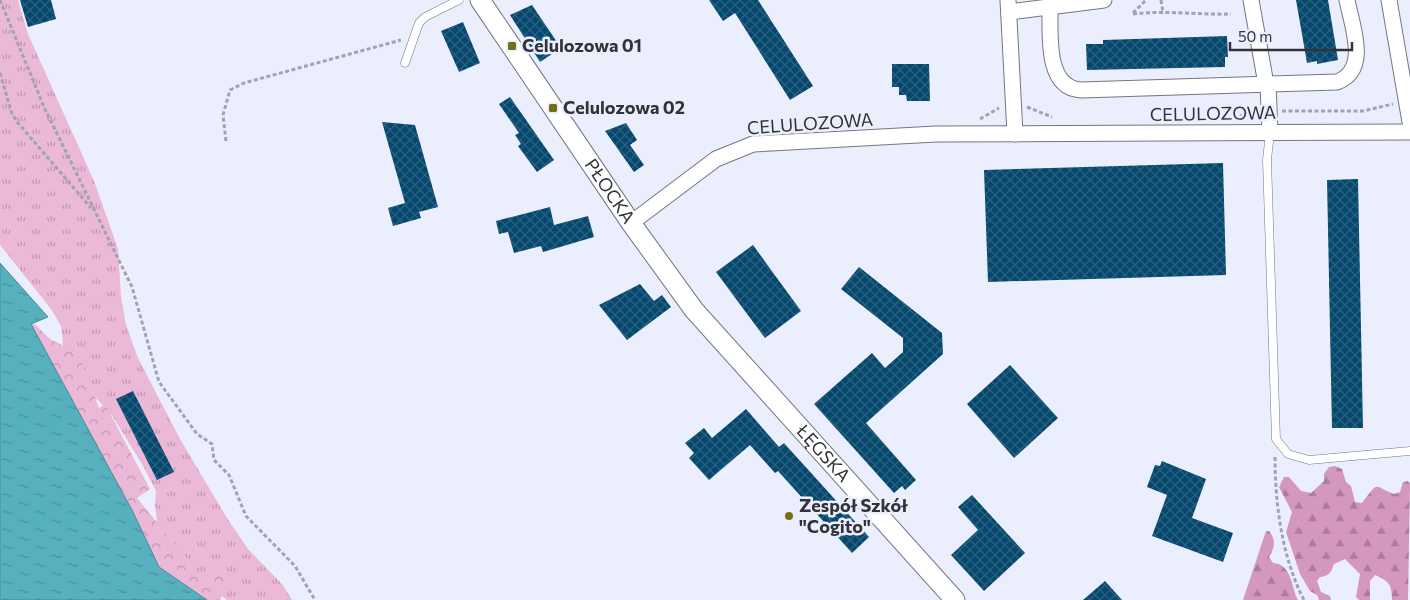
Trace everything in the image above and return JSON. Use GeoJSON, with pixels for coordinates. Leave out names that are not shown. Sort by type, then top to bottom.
{"type":"FeatureCollection","features":[{"type":"Feature","properties":{"kind":"street","name":"PŁOCKA"},"geometry":{"type":"LineString","coordinates":[[480,0],[631,223],[694,310],[751,375]]}},
{"type":"Feature","properties":{"kind":"street"},"geometry":{"type":"LineString","coordinates":[[1015,134],[1008,6],[1104,0]]}},
{"type":"Feature","properties":{"kind":"street"},"geometry":{"type":"LineString","coordinates":[[1251,0],[1267,84],[1270,132]]}},
{"type":"Feature","properties":{"kind":"street"},"geometry":{"type":"LineString","coordinates":[[1050,4],[1054,73],[1058,80],[1069,89],[1081,90],[1337,82],[1351,74],[1357,58],[1348,0]]}},
{"type":"Feature","properties":{"kind":"street"},"geometry":{"type":"LineString","coordinates":[[1389,0],[1410,122]]}},
{"type":"Feature","properties":{"kind":"street","name":"CELULOZOWA"},"geometry":{"type":"LineString","coordinates":[[631,223],[716,159],[753,144],[936,134],[1410,132]]}},
{"type":"Feature","properties":{"kind":"street","name":"ŁĘGSKA"},"geometry":{"type":"LineString","coordinates":[[751,375],[950,598]]}},
{"type":"Feature","properties":{"kind":"lane"},"geometry":{"type":"LineString","coordinates":[[405,63],[419,23],[429,14],[459,0]]}},
{"type":"Feature","properties":{"kind":"lane"},"geometry":{"type":"LineString","coordinates":[[1270,132],[1267,160],[1276,439],[1288,454],[1309,460],[1410,451]]}},
{"type":"Feature","properties":{"kind":"path"},"geometry":{"type":"LineString","coordinates":[[0,0],[44,107],[132,286],[159,382],[198,434],[212,444],[214,458],[229,476],[246,516],[295,566],[315,600]]}},
{"type":"Feature","properties":{"kind":"path"},"geometry":{"type":"LineString","coordinates":[[1146,0],[1133,14],[1232,14]]}},
{"type":"Feature","properties":{"kind":"path"},"geometry":{"type":"LineString","coordinates":[[1161,0],[1163,13]]}},
{"type":"Feature","properties":{"kind":"path"},"geometry":{"type":"LineString","coordinates":[[226,141],[223,115],[230,90],[244,83],[398,41],[415,33]]}},
{"type":"Feature","properties":{"kind":"path"},"geometry":{"type":"LineString","coordinates":[[0,73],[12,114],[18,123],[95,212]]}},
{"type":"Feature","properties":{"kind":"path"},"geometry":{"type":"LineString","coordinates":[[1233,116],[1270,112],[1363,111],[1391,104]]}},
{"type":"Feature","properties":{"kind":"path"},"geometry":{"type":"LineString","coordinates":[[1038,111],[1047,116],[1059,117]]}},
{"type":"Feature","properties":{"kind":"path"},"geometry":{"type":"LineString","coordinates":[[1276,439],[1275,491],[1288,556],[1304,600]]}},
{"type":"Feature","properties":{"kind":"green space"},"geometry":{"type":"Polygon","coordinates":[[[0,0],[18,0],[28,34],[94,181],[118,249],[121,297],[126,325],[138,358],[180,439],[227,518],[248,549],[282,584],[292,600],[227,600],[174,557],[158,531],[155,504],[156,491],[142,464],[113,417],[99,401],[81,387],[64,354],[61,326],[51,309],[0,245],[0,0]]]}},
{"type":"Feature","properties":{"kind":"green space"},"geometry":{"type":"Polygon","coordinates":[[[0,285],[15,305],[50,339],[72,350],[82,363],[99,408],[105,404],[150,489],[137,498],[202,577],[218,573],[228,583],[220,600],[0,600],[0,285]]]}},
{"type":"Feature","properties":{"kind":"green space"},"geometry":{"type":"Polygon","coordinates":[[[1335,466],[1342,469],[1346,482],[1351,486],[1355,502],[1362,503],[1376,487],[1394,494],[1400,492],[1403,482],[1408,481],[1410,484],[1408,600],[1392,600],[1389,584],[1384,579],[1375,575],[1370,581],[1370,600],[1359,600],[1356,597],[1360,574],[1345,559],[1334,564],[1329,574],[1320,577],[1317,581],[1321,592],[1330,596],[1331,600],[1319,600],[1317,595],[1310,591],[1300,574],[1286,532],[1292,512],[1279,487],[1284,477],[1289,477],[1301,491],[1311,493],[1324,481],[1324,474],[1329,467],[1335,466]]]}},
{"type":"Feature","properties":{"kind":"green space"},"geometry":{"type":"Polygon","coordinates":[[[1266,531],[1269,531],[1274,540],[1273,550],[1269,557],[1273,563],[1284,567],[1290,577],[1298,600],[1243,600],[1266,531]]]}},
{"type":"Feature","properties":{"kind":"water"},"geometry":{"type":"Polygon","coordinates":[[[0,263],[48,317],[31,324],[133,512],[159,567],[207,600],[0,600],[0,263]]]}},
{"type":"Feature","properties":{"kind":"building"},"geometry":{"type":"Polygon","coordinates":[[[20,0],[51,0],[56,19],[28,27],[20,0]]]}},
{"type":"Feature","properties":{"kind":"building"},"geometry":{"type":"Polygon","coordinates":[[[709,0],[758,0],[813,86],[790,100],[735,13],[723,21],[709,0]]]}},
{"type":"Feature","properties":{"kind":"building"},"geometry":{"type":"Polygon","coordinates":[[[1296,0],[1328,0],[1338,60],[1317,64],[1317,61],[1307,63],[1296,0]]]}},
{"type":"Feature","properties":{"kind":"building"},"geometry":{"type":"Polygon","coordinates":[[[532,5],[561,48],[540,62],[510,15],[532,5]]]}},
{"type":"Feature","properties":{"kind":"building"},"geometry":{"type":"Polygon","coordinates":[[[463,22],[480,63],[459,72],[441,31],[463,22]]]}},
{"type":"Feature","properties":{"kind":"building"},"geometry":{"type":"Polygon","coordinates":[[[1227,36],[1228,57],[1225,57],[1225,67],[1087,70],[1086,44],[1103,44],[1103,40],[1227,36]]]}},
{"type":"Feature","properties":{"kind":"building"},"geometry":{"type":"Polygon","coordinates":[[[892,64],[929,64],[930,101],[907,101],[906,95],[899,95],[899,87],[892,87],[892,64]]]}},
{"type":"Feature","properties":{"kind":"building"},"geometry":{"type":"Polygon","coordinates":[[[510,97],[554,160],[537,172],[518,146],[521,144],[515,135],[519,133],[499,104],[510,97]]]}},
{"type":"Feature","properties":{"kind":"building"},"geometry":{"type":"Polygon","coordinates":[[[382,122],[415,125],[438,207],[419,212],[421,218],[393,226],[388,208],[405,203],[382,122]]]}},
{"type":"Feature","properties":{"kind":"building"},"geometry":{"type":"Polygon","coordinates":[[[626,123],[637,140],[630,145],[644,165],[634,172],[605,131],[626,123]]]}},
{"type":"Feature","properties":{"kind":"building"},"geometry":{"type":"Polygon","coordinates":[[[1223,163],[1226,275],[988,282],[984,170],[1223,163]]]}},
{"type":"Feature","properties":{"kind":"building"},"geometry":{"type":"Polygon","coordinates":[[[1358,179],[1363,428],[1332,428],[1327,180],[1358,179]]]}},
{"type":"Feature","properties":{"kind":"building"},"geometry":{"type":"Polygon","coordinates":[[[550,207],[554,225],[588,216],[594,237],[543,252],[541,246],[514,253],[508,232],[499,234],[496,221],[550,207]]]}},
{"type":"Feature","properties":{"kind":"building"},"geometry":{"type":"Polygon","coordinates":[[[753,245],[801,311],[765,338],[716,272],[753,245]]]}},
{"type":"Feature","properties":{"kind":"building"},"geometry":{"type":"Polygon","coordinates":[[[859,267],[942,333],[943,354],[866,423],[916,480],[905,490],[902,486],[894,493],[814,404],[872,353],[885,368],[903,352],[903,338],[841,289],[859,267]]]}},
{"type":"Feature","properties":{"kind":"building"},"geometry":{"type":"Polygon","coordinates":[[[640,284],[654,301],[662,295],[671,307],[627,340],[599,305],[640,284]]]}},
{"type":"Feature","properties":{"kind":"building"},"geometry":{"type":"Polygon","coordinates":[[[1010,365],[1058,418],[1014,458],[967,404],[1010,365]]]}},
{"type":"Feature","properties":{"kind":"building"},"geometry":{"type":"Polygon","coordinates":[[[133,391],[174,472],[157,480],[116,399],[133,391]]]}},
{"type":"Feature","properties":{"kind":"building"},"geometry":{"type":"Polygon","coordinates":[[[746,409],[779,447],[784,443],[869,537],[852,553],[778,471],[775,473],[750,445],[709,480],[689,458],[694,453],[685,443],[704,428],[712,438],[746,409]]]}},
{"type":"Feature","properties":{"kind":"building"},"geometry":{"type":"Polygon","coordinates":[[[1162,461],[1206,479],[1192,518],[1233,533],[1223,562],[1152,536],[1167,495],[1147,487],[1155,465],[1160,466],[1162,461]]]}},
{"type":"Feature","properties":{"kind":"building"},"geometry":{"type":"Polygon","coordinates":[[[972,495],[1025,553],[984,591],[951,555],[978,530],[958,507],[972,495]]]}},
{"type":"Feature","properties":{"kind":"building"},"geometry":{"type":"Polygon","coordinates":[[[1105,581],[1122,600],[1083,600],[1105,581]]]}},
{"type":"Feature","properties":{"kind":"place","name":"Celulozowa 01"},"geometry":{"type":"Point","coordinates":[512,46]}},
{"type":"Feature","properties":{"kind":"place","name":"Celulozowa 02"},"geometry":{"type":"Point","coordinates":[553,108]}},
{"type":"Feature","properties":{"kind":"place","name":"Zespół Szkół \"Cogito\""},"geometry":{"type":"Point","coordinates":[789,516]}}]}
